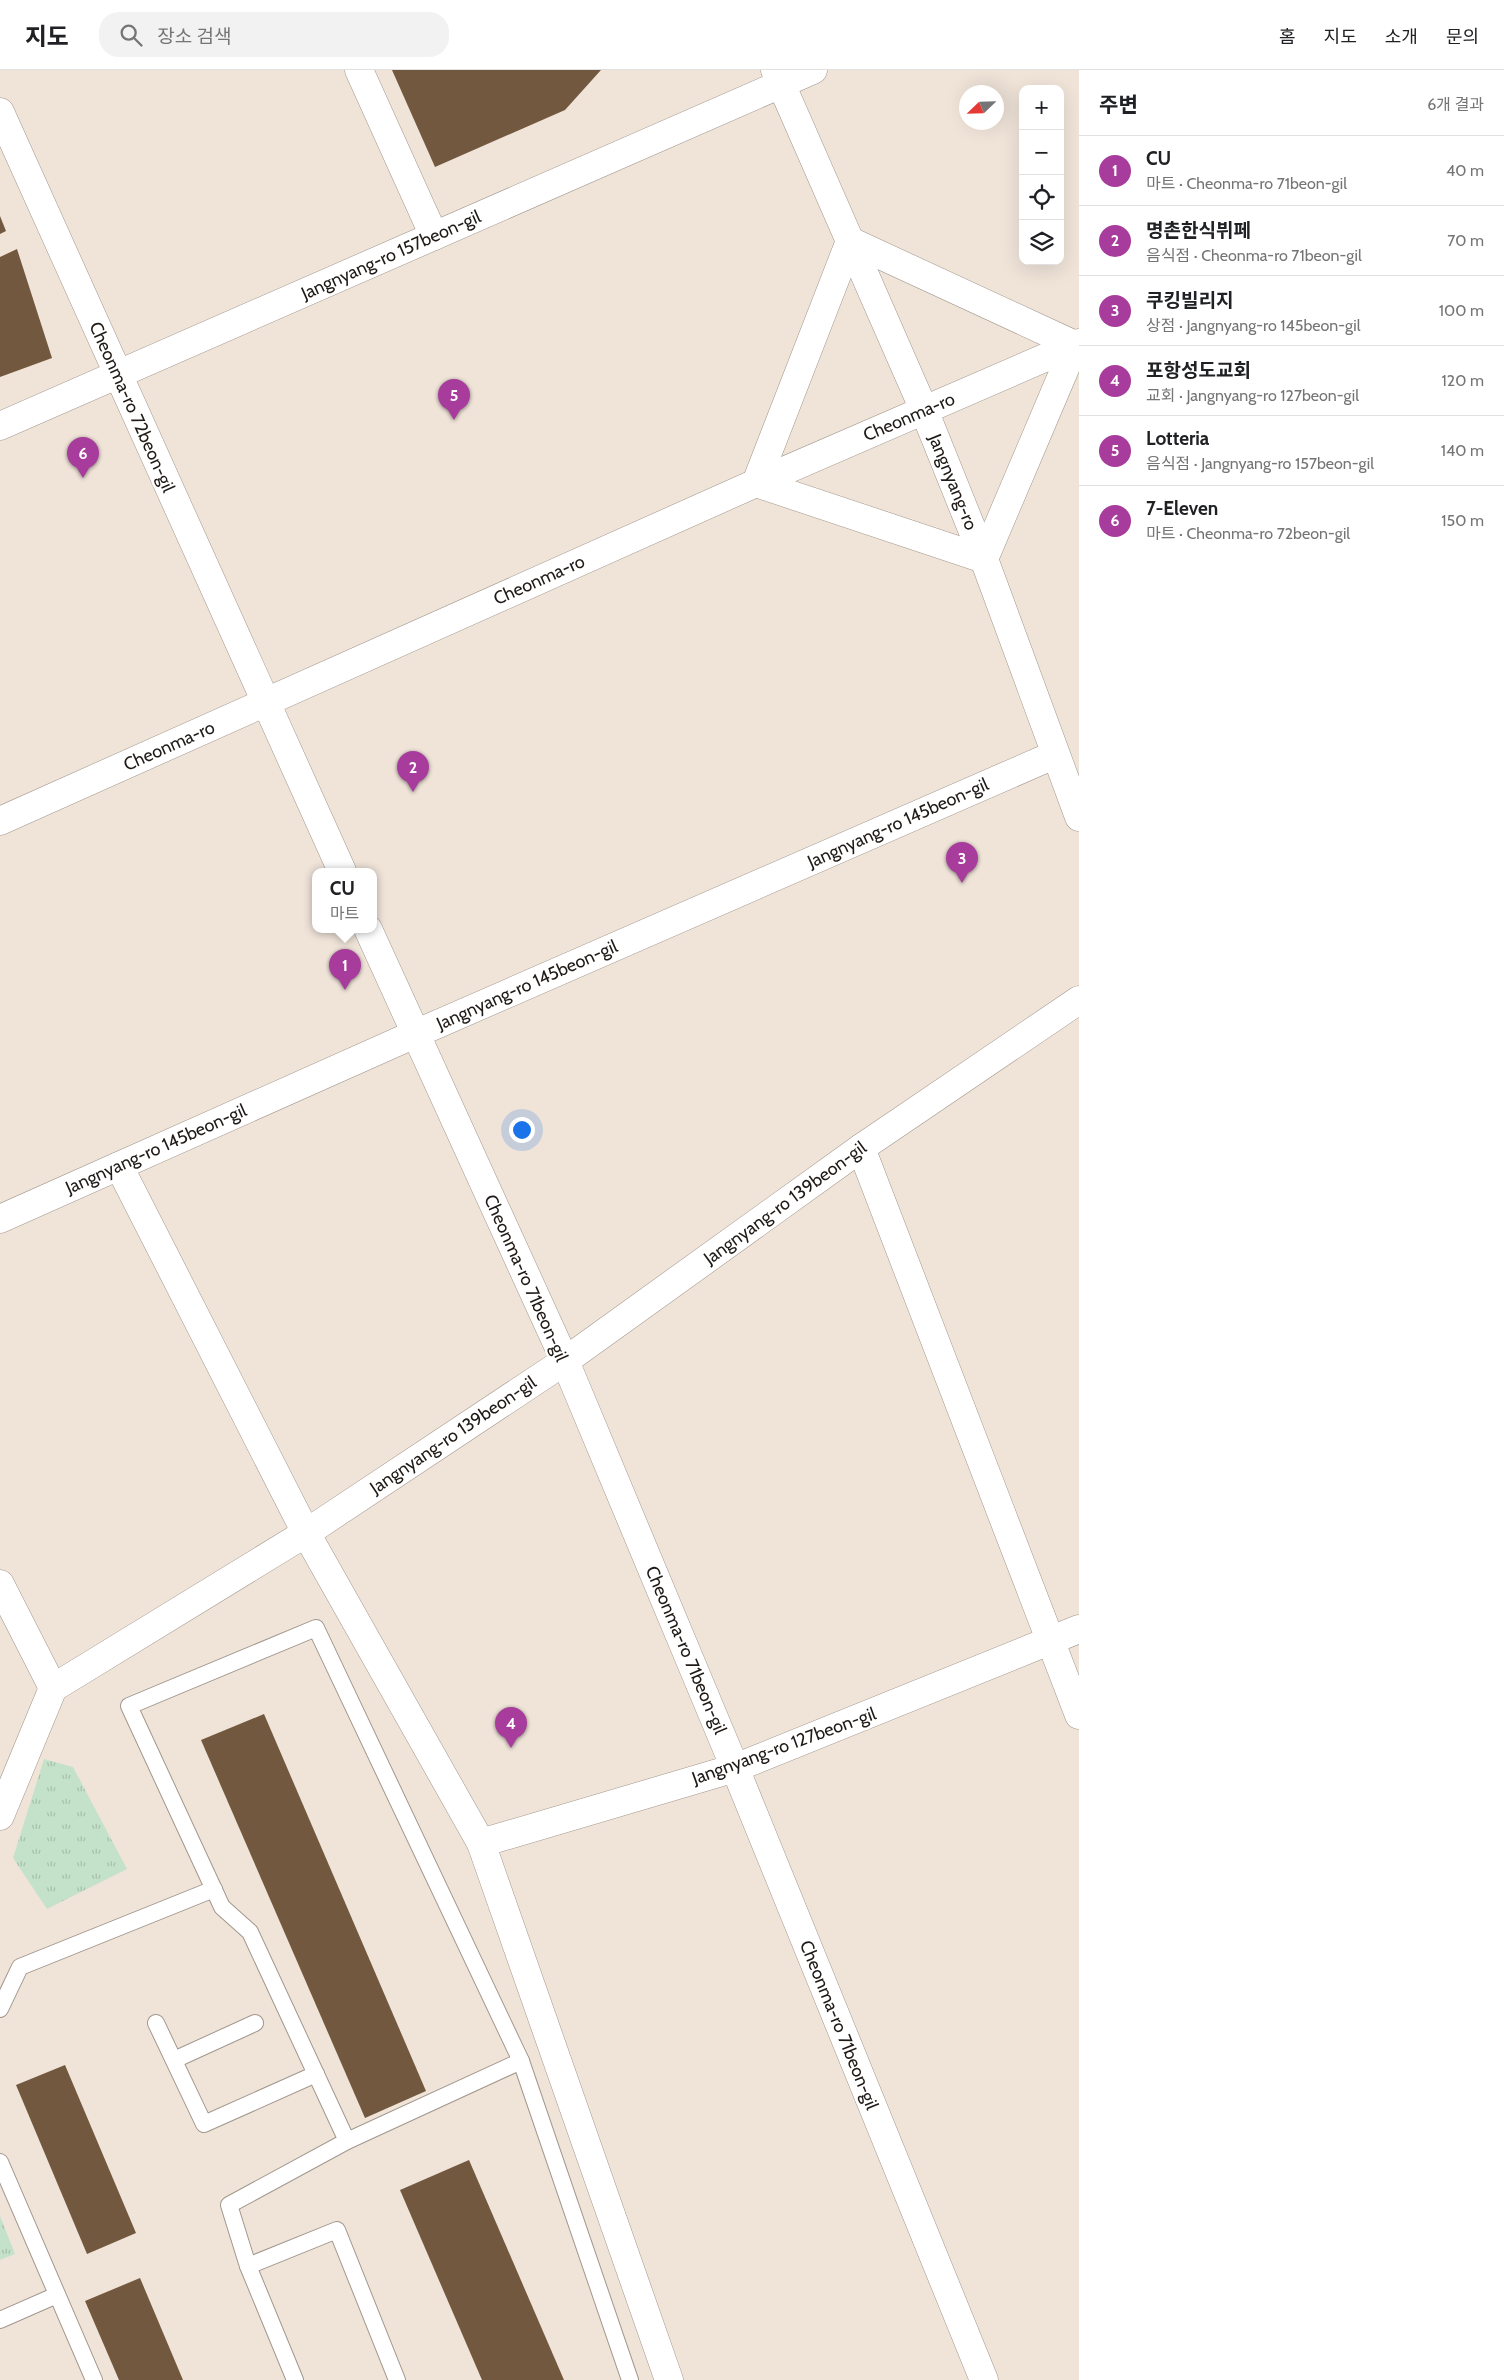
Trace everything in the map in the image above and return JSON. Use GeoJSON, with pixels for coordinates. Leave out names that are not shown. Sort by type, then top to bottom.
{"type":"FeatureCollection","features":[{"type":"Feature","properties":{"kind":"street"},"geometry":{"type":"LineString","coordinates":[[359,70],[434,236]]}},
{"type":"Feature","properties":{"kind":"street","name":"Jangnyang-ro 157beon-gil"},"geometry":{"type":"LineString","coordinates":[[0,426],[434,236],[778,77],[813,70]]}},
{"type":"Feature","properties":{"kind":"street","name":"Jangnyang-ro"},"geometry":{"type":"LineString","coordinates":[[778,77],[924,410],[984,559],[1054,755],[1079,817]]}},
{"type":"Feature","properties":{"kind":"street","name":"Cheonma-ro 72beon-gil"},"geometry":{"type":"LineString","coordinates":[[0,112],[265,703]]}},
{"type":"Feature","properties":{"kind":"street"},"geometry":{"type":"LineString","coordinates":[[850,241],[1077,344],[984,559],[756,483],[850,241]]}},
{"type":"Feature","properties":{"kind":"street","name":"Cheonma-ro"},"geometry":{"type":"LineString","coordinates":[[0,821],[756,483],[1077,344]]}},
{"type":"Feature","properties":{"kind":"street"},"geometry":{"type":"LineString","coordinates":[[265,703],[341,868]]}},
{"type":"Feature","properties":{"kind":"street","name":"Jangnyang-ro 145beon-gil"},"geometry":{"type":"LineString","coordinates":[[0,1219],[415,1034],[1054,755]]}},
{"type":"Feature","properties":{"kind":"street","name":"Cheonma-ro 71beon-gil"},"geometry":{"type":"LineString","coordinates":[[370,933],[565,1361],[735,1768],[984,2380]]}},
{"type":"Feature","properties":{"kind":"street","name":"Jangnyang-ro 139beon-gil"},"geometry":{"type":"LineString","coordinates":[[53,1688],[306,1533],[565,1361],[861,1148],[1079,1000]]}},
{"type":"Feature","properties":{"kind":"street"},"geometry":{"type":"LineString","coordinates":[[861,1148],[1079,1715]]}},
{"type":"Feature","properties":{"kind":"street"},"geometry":{"type":"LineString","coordinates":[[119,1166],[306,1533],[481,1842],[669,2380]]}},
{"type":"Feature","properties":{"kind":"street"},"geometry":{"type":"LineString","coordinates":[[0,1584],[53,1688],[0,1816]]}},
{"type":"Feature","properties":{"kind":"street","name":"Jangnyang-ro 127beon-gil"},"geometry":{"type":"LineString","coordinates":[[481,1842],[735,1768],[1079,1629]]}},
{"type":"Feature","properties":{"kind":"lane"},"geometry":{"type":"LineString","coordinates":[[347,2141],[250,1932],[222,1907],[129,1706],[316,1628],[521,2061],[630,2380]]}},
{"type":"Feature","properties":{"kind":"lane"},"geometry":{"type":"LineString","coordinates":[[0,2009],[20,1967],[214,1889]]}},
{"type":"Feature","properties":{"kind":"lane"},"geometry":{"type":"LineString","coordinates":[[156,2023],[204,2124],[316,2074]]}},
{"type":"Feature","properties":{"kind":"lane"},"geometry":{"type":"LineString","coordinates":[[174,2060],[255,2023]]}},
{"type":"Feature","properties":{"kind":"lane"},"geometry":{"type":"LineString","coordinates":[[295,2380],[248,2266],[229,2205],[347,2141],[521,2061]]}},
{"type":"Feature","properties":{"kind":"lane"},"geometry":{"type":"LineString","coordinates":[[0,2162],[94,2380]]}},
{"type":"Feature","properties":{"kind":"lane"},"geometry":{"type":"LineString","coordinates":[[248,2266],[337,2230],[397,2380]]}},
{"type":"Feature","properties":{"kind":"lane"},"geometry":{"type":"LineString","coordinates":[[0,2320],[57,2295]]}},
{"type":"Feature","properties":{"kind":"green space"},"geometry":{"type":"Polygon","coordinates":[[[44,1759],[73,1767],[127,1869],[47,1909],[13,1858],[44,1759]]]}},
{"type":"Feature","properties":{"kind":"green space"},"geometry":{"type":"Polygon","coordinates":[[[0,2216],[15,2254],[0,2260],[0,2216]]]}},
{"type":"Feature","properties":{"kind":"building"},"geometry":{"type":"Polygon","coordinates":[[[392,70],[601,70],[565,110],[435,167],[392,70]]]}},
{"type":"Feature","properties":{"kind":"building"},"geometry":{"type":"Polygon","coordinates":[[[0,216],[6,231],[0,234],[0,216]]]}},
{"type":"Feature","properties":{"kind":"building"},"geometry":{"type":"Polygon","coordinates":[[[17,249],[52,358],[0,377],[0,257],[17,249]]]}},
{"type":"Feature","properties":{"kind":"building"},"geometry":{"type":"Polygon","coordinates":[[[264,1714],[426,2091],[365,2118],[201,1740],[264,1714]]]}},
{"type":"Feature","properties":{"kind":"building"},"geometry":{"type":"Polygon","coordinates":[[[65,2065],[136,2233],[87,2254],[16,2085],[65,2065]]]}},
{"type":"Feature","properties":{"kind":"building"},"geometry":{"type":"Polygon","coordinates":[[[469,2160],[564,2380],[482,2380],[400,2190],[469,2160]]]}},
{"type":"Feature","properties":{"kind":"building"},"geometry":{"type":"Polygon","coordinates":[[[140,2278],[183,2380],[119,2380],[85,2301],[140,2278]]]}},
{"type":"Feature","properties":{"kind":"place","name":"Lotteria"},"geometry":{"type":"Point","coordinates":[454,420]}},
{"type":"Feature","properties":{"kind":"place","name":"7-Eleven"},"geometry":{"type":"Point","coordinates":[83,478]}},
{"type":"Feature","properties":{"kind":"place","name":"명촌한식뷔페"},"geometry":{"type":"Point","coordinates":[413,792]}},
{"type":"Feature","properties":{"kind":"place","name":"쿠킹빌리지"},"geometry":{"type":"Point","coordinates":[962,883]}},
{"type":"Feature","properties":{"kind":"place","name":"CU"},"geometry":{"type":"Point","coordinates":[345,990]}},
{"type":"Feature","properties":{"kind":"place","name":"포항성도교회"},"geometry":{"type":"Point","coordinates":[511,1748]}}]}
